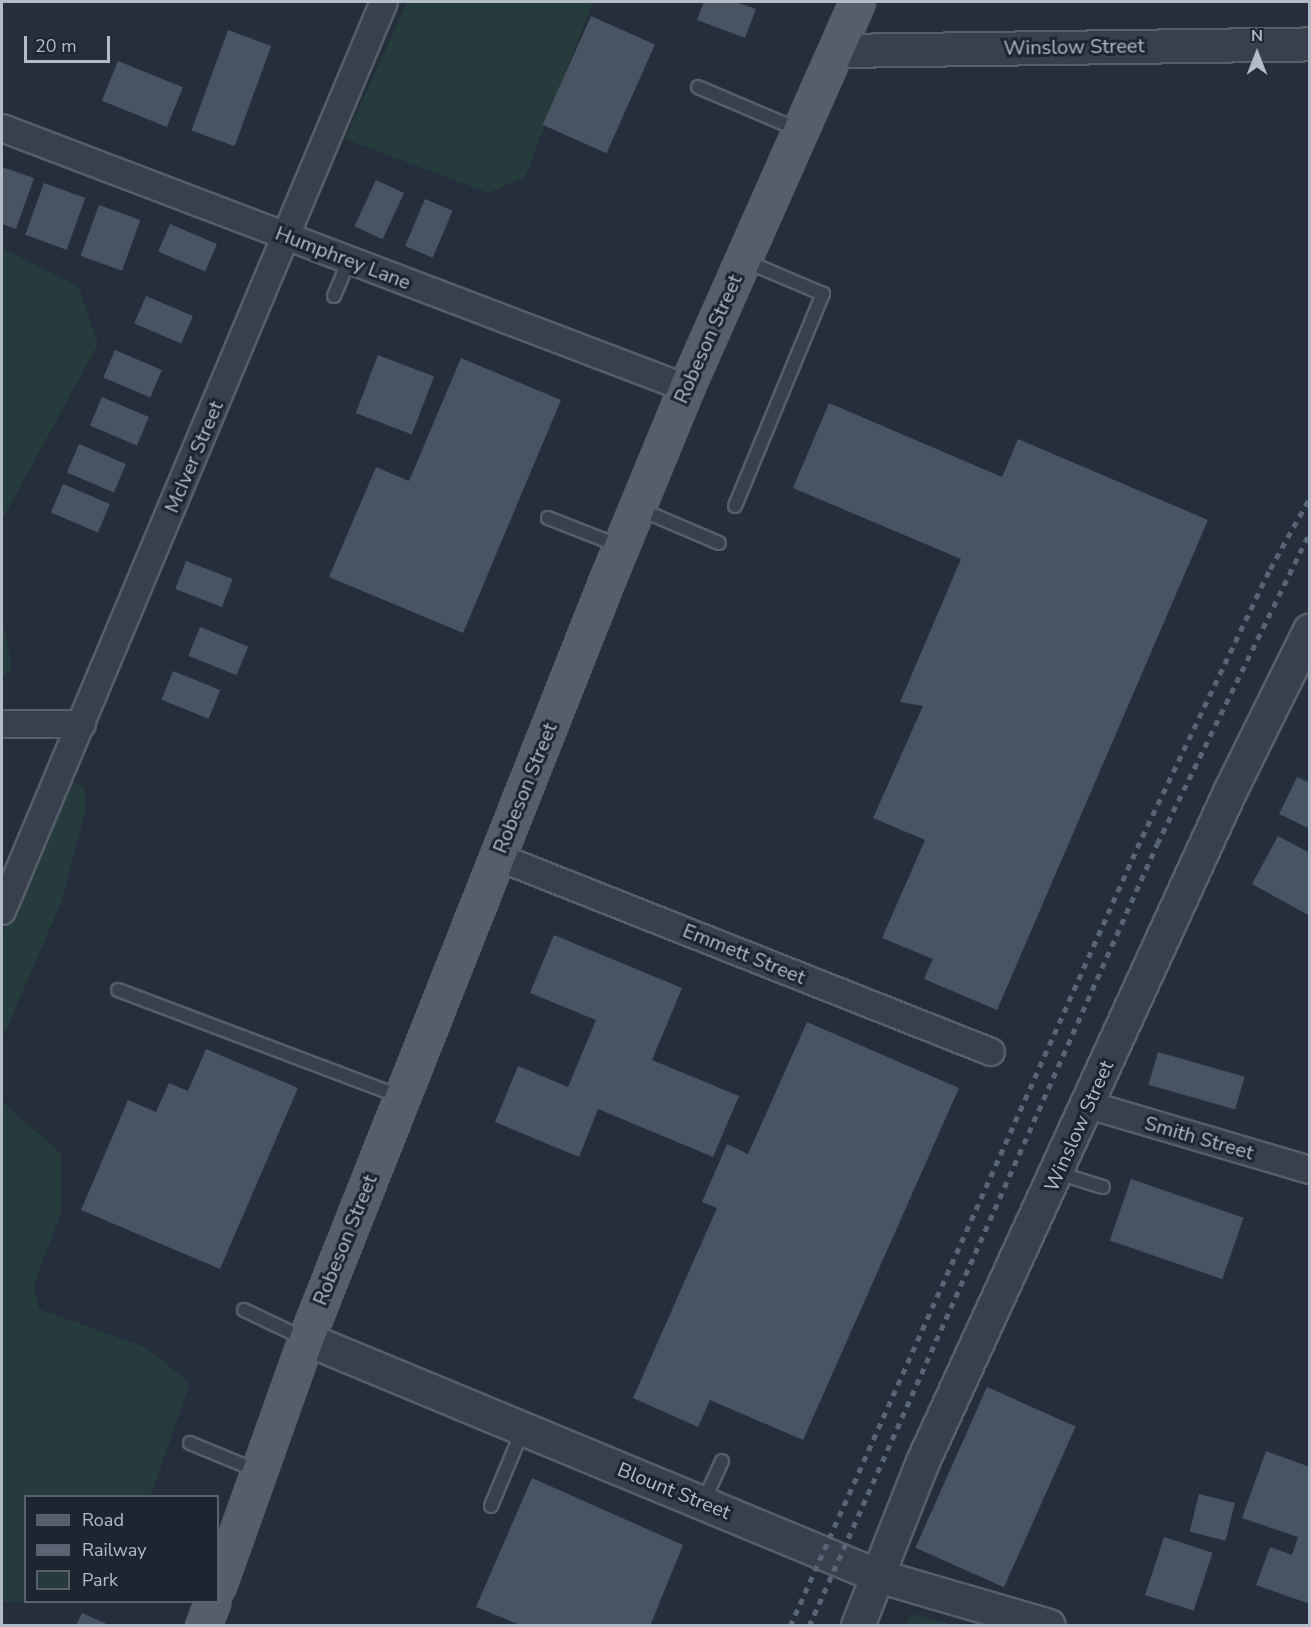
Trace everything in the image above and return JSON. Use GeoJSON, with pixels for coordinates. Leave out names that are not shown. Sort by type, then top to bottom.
{"type":"FeatureCollection","features":[{"type":"Feature","properties":{"kind":"main road","name":"Robeson Street"},"geometry":{"type":"LineString","coordinates":[[219,1583],[306,1339],[621,547],[686,388],[858,2]]}},
{"type":"Feature","properties":{"kind":"main road"},"geometry":{"type":"LineString","coordinates":[[203,1626],[212,1603]]}},
{"type":"Feature","properties":{"kind":"street","name":"McIver Street"},"geometry":{"type":"LineString","coordinates":[[2,911],[384,2]]}},
{"type":"Feature","properties":{"kind":"street","name":"Winslow Street"},"geometry":{"type":"LineString","coordinates":[[838,51],[1310,44]]}},
{"type":"Feature","properties":{"kind":"street","name":"Humphrey Lane"},"geometry":{"type":"LineString","coordinates":[[2,128],[686,388]]}},
{"type":"Feature","properties":{"kind":"street","name":"Winslow Street"},"geometry":{"type":"LineString","coordinates":[[858,1626],[923,1462],[1058,1173],[1231,790],[1310,630]]}},
{"type":"Feature","properties":{"kind":"street"},"geometry":{"type":"LineString","coordinates":[[2,724],[82,724]]}},
{"type":"Feature","properties":{"kind":"street","name":"Emmett Street"},"geometry":{"type":"LineString","coordinates":[[498,857],[991,1052]]}},
{"type":"Feature","properties":{"kind":"street","name":"Smith Street"},"geometry":{"type":"LineString","coordinates":[[1089,1105],[1310,1170]]}},
{"type":"Feature","properties":{"kind":"street","name":"Blount Street"},"geometry":{"type":"LineString","coordinates":[[306,1339],[878,1576],[1048,1626]]}},
{"type":"Feature","properties":{"kind":"lane"},"geometry":{"type":"LineString","coordinates":[[698,87],[801,131]]}},
{"type":"Feature","properties":{"kind":"lane"},"geometry":{"type":"LineString","coordinates":[[735,506],[823,294],[743,260]]}},
{"type":"Feature","properties":{"kind":"lane"},"geometry":{"type":"LineString","coordinates":[[334,296],[349,261]]}},
{"type":"Feature","properties":{"kind":"lane"},"geometry":{"type":"LineString","coordinates":[[637,508],[719,543]]}},
{"type":"Feature","properties":{"kind":"lane"},"geometry":{"type":"LineString","coordinates":[[548,518],[621,547]]}},
{"type":"Feature","properties":{"kind":"lane"},"geometry":{"type":"LineString","coordinates":[[118,990],[402,1097]]}},
{"type":"Feature","properties":{"kind":"lane"},"geometry":{"type":"LineString","coordinates":[[1058,1173],[1103,1187]]}},
{"type":"Feature","properties":{"kind":"lane"},"geometry":{"type":"LineString","coordinates":[[244,1310],[306,1339]]}},
{"type":"Feature","properties":{"kind":"lane"},"geometry":{"type":"LineString","coordinates":[[491,1506],[523,1429]]}},
{"type":"Feature","properties":{"kind":"lane"},"geometry":{"type":"LineString","coordinates":[[190,1443],[258,1471]]}},
{"type":"Feature","properties":{"kind":"lane"},"geometry":{"type":"LineString","coordinates":[[703,1503],[722,1461]]}},
{"type":"Feature","properties":{"kind":"green space"},"geometry":{"type":"Polygon","coordinates":[[[407,2],[593,2],[525,177],[489,193],[345,139],[407,2]]]}},
{"type":"Feature","properties":{"kind":"green space"},"geometry":{"type":"Polygon","coordinates":[[[2,248],[79,287],[98,344],[2,520],[2,248]]]}},
{"type":"Feature","properties":{"kind":"green space"},"geometry":{"type":"Polygon","coordinates":[[[2,616],[12,668],[2,678],[2,616]]]}},
{"type":"Feature","properties":{"kind":"green space"},"geometry":{"type":"Polygon","coordinates":[[[71,779],[85,789],[85,813],[61,903],[2,1039],[2,933],[63,785],[71,779]]]}},
{"type":"Feature","properties":{"kind":"green space"},"geometry":{"type":"Polygon","coordinates":[[[2,1101],[61,1154],[61,1213],[34,1285],[39,1309],[145,1347],[190,1383],[151,1495],[24,1495],[24,1602],[2,1602],[2,1101]]]}},
{"type":"Feature","properties":{"kind":"green space"},"geometry":{"type":"Polygon","coordinates":[[[914,1614],[953,1625],[904,1625],[914,1614]]]}},
{"type":"Feature","properties":{"kind":"building"},"geometry":{"type":"Polygon","coordinates":[[[704,2],[736,2],[756,9],[745,38],[697,20],[704,2]]]}},
{"type":"Feature","properties":{"kind":"building"},"geometry":{"type":"Polygon","coordinates":[[[591,16],[655,44],[607,153],[543,125],[591,16]]]}},
{"type":"Feature","properties":{"kind":"building"},"geometry":{"type":"Polygon","coordinates":[[[228,30],[271,46],[235,146],[191,131],[228,30]]]}},
{"type":"Feature","properties":{"kind":"building"},"geometry":{"type":"Polygon","coordinates":[[[118,61],[183,87],[167,127],[102,101],[118,61]]]}},
{"type":"Feature","properties":{"kind":"building"},"geometry":{"type":"Polygon","coordinates":[[[2,167],[34,178],[16,229],[2,224],[2,167]]]}},
{"type":"Feature","properties":{"kind":"building"},"geometry":{"type":"Polygon","coordinates":[[[376,180],[404,193],[383,239],[354,226],[376,180]]]}},
{"type":"Feature","properties":{"kind":"building"},"geometry":{"type":"Polygon","coordinates":[[[44,183],[85,198],[67,250],[25,235],[44,183]]]}},
{"type":"Feature","properties":{"kind":"building"},"geometry":{"type":"Polygon","coordinates":[[[425,199],[453,211],[433,258],[405,246],[425,199]]]}},
{"type":"Feature","properties":{"kind":"building"},"geometry":{"type":"Polygon","coordinates":[[[99,205],[140,220],[122,271],[81,256],[99,205]]]}},
{"type":"Feature","properties":{"kind":"building"},"geometry":{"type":"Polygon","coordinates":[[[170,224],[217,244],[205,272],[158,252],[170,224]]]}},
{"type":"Feature","properties":{"kind":"building"},"geometry":{"type":"Polygon","coordinates":[[[146,296],[193,316],[181,344],[134,324],[146,296]]]}},
{"type":"Feature","properties":{"kind":"building"},"geometry":{"type":"Polygon","coordinates":[[[115,350],[162,370],[150,398],[103,378],[115,350]]]}},
{"type":"Feature","properties":{"kind":"building"},"geometry":{"type":"Polygon","coordinates":[[[378,355],[434,377],[412,434],[356,413],[378,355]]]}},
{"type":"Feature","properties":{"kind":"building"},"geometry":{"type":"Polygon","coordinates":[[[461,358],[561,400],[463,633],[329,577],[376,467],[409,481],[461,358]]]}},
{"type":"Feature","properties":{"kind":"building"},"geometry":{"type":"Polygon","coordinates":[[[102,397],[149,417],[137,445],[90,426],[102,397]]]}},
{"type":"Feature","properties":{"kind":"building"},"geometry":{"type":"Polygon","coordinates":[[[829,403],[1002,477],[1018,439],[1208,520],[997,1010],[924,979],[933,959],[882,938],[925,840],[873,818],[923,706],[900,702],[961,559],[793,488],[829,403]]]}},
{"type":"Feature","properties":{"kind":"building"},"geometry":{"type":"Polygon","coordinates":[[[79,444],[126,464],[114,492],[67,473],[79,444]]]}},
{"type":"Feature","properties":{"kind":"building"},"geometry":{"type":"Polygon","coordinates":[[[63,484],[110,504],[98,532],[51,513],[63,484]]]}},
{"type":"Feature","properties":{"kind":"building"},"geometry":{"type":"Polygon","coordinates":[[[186,561],[233,579],[222,607],[175,589],[186,561]]]}},
{"type":"Feature","properties":{"kind":"building"},"geometry":{"type":"Polygon","coordinates":[[[200,627],[248,646],[237,675],[188,656],[200,627]]]}},
{"type":"Feature","properties":{"kind":"building"},"geometry":{"type":"Polygon","coordinates":[[[173,671],[220,690],[209,719],[161,700],[173,671]]]}},
{"type":"Feature","properties":{"kind":"building"},"geometry":{"type":"Polygon","coordinates":[[[1297,777],[1310,783],[1310,829],[1279,814],[1297,777]]]}},
{"type":"Feature","properties":{"kind":"building"},"geometry":{"type":"Polygon","coordinates":[[[1278,836],[1310,853],[1310,916],[1252,884],[1278,836]]]}},
{"type":"Feature","properties":{"kind":"building"},"geometry":{"type":"Polygon","coordinates":[[[554,935],[682,988],[652,1060],[739,1096],[713,1157],[598,1109],[579,1157],[495,1122],[518,1066],[568,1087],[596,1020],[530,993],[554,935]]]}},
{"type":"Feature","properties":{"kind":"building"},"geometry":{"type":"Polygon","coordinates":[[[807,1022],[959,1088],[803,1440],[710,1400],[698,1427],[633,1398],[717,1208],[702,1202],[727,1144],[748,1154],[807,1022]]]}},
{"type":"Feature","properties":{"kind":"building"},"geometry":{"type":"Polygon","coordinates":[[[206,1049],[298,1088],[220,1269],[81,1210],[128,1100],[156,1112],[169,1083],[188,1091],[206,1049]]]}},
{"type":"Feature","properties":{"kind":"building"},"geometry":{"type":"Polygon","coordinates":[[[1158,1052],[1245,1077],[1235,1109],[1149,1085],[1158,1052]]]}},
{"type":"Feature","properties":{"kind":"building"},"geometry":{"type":"Polygon","coordinates":[[[1131,1179],[1244,1218],[1222,1279],[1110,1240],[1131,1179]]]}},
{"type":"Feature","properties":{"kind":"building"},"geometry":{"type":"Polygon","coordinates":[[[987,1387],[1076,1426],[1004,1587],[915,1548],[987,1387]]]}},
{"type":"Feature","properties":{"kind":"building"},"geometry":{"type":"Polygon","coordinates":[[[1266,1451],[1310,1467],[1310,1604],[1256,1585],[1270,1547],[1292,1555],[1298,1537],[1242,1518],[1266,1451]]]}},
{"type":"Feature","properties":{"kind":"building"},"geometry":{"type":"Polygon","coordinates":[[[532,1478],[683,1545],[650,1626],[523,1626],[476,1607],[532,1478]]]}},
{"type":"Feature","properties":{"kind":"building"},"geometry":{"type":"Polygon","coordinates":[[[1199,1494],[1235,1503],[1225,1541],[1190,1532],[1199,1494]]]}},
{"type":"Feature","properties":{"kind":"building"},"geometry":{"type":"Polygon","coordinates":[[[1164,1537],[1213,1553],[1194,1611],[1145,1595],[1164,1537]]]}},
{"type":"Feature","properties":{"kind":"building"},"geometry":{"type":"Polygon","coordinates":[[[82,1613],[111,1626],[76,1626],[82,1613]]]}},
{"type":"Feature","properties":{"kind":"railway"},"geometry":{"type":"LineString","coordinates":[[790,1626],[1142,837],[1270,569],[1310,497]]}},
{"type":"Feature","properties":{"kind":"railway"},"geometry":{"type":"LineString","coordinates":[[809,1626],[1157,844],[1310,532]]}}]}
